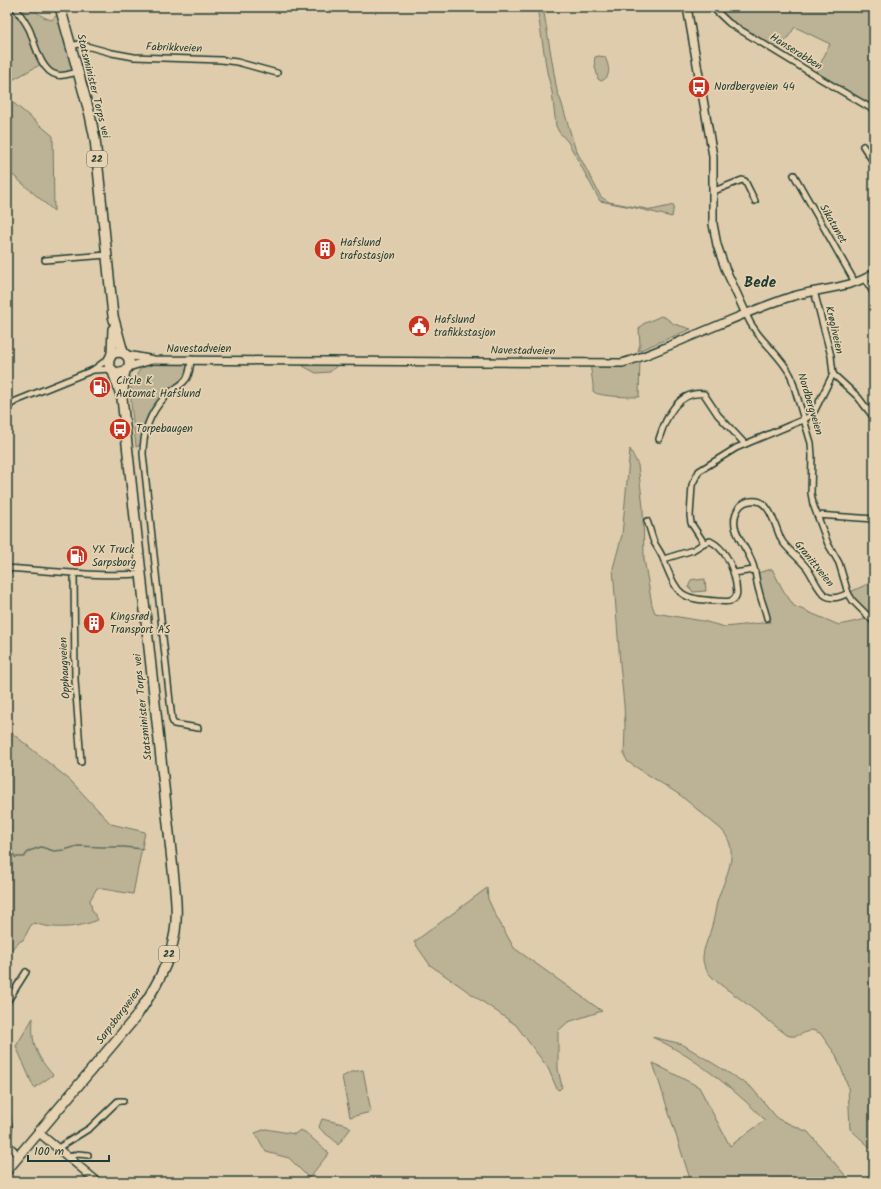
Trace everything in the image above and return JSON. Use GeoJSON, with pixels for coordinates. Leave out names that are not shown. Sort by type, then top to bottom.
{"type":"FeatureCollection","features":[{"type":"Feature","properties":{"kind":"highway","name":"Statsminister Torps vei"},"geometry":{"type":"LineString","coordinates":[[60,7],[90,115],[95,139],[113,316],[110,356]]}},
{"type":"Feature","properties":{"kind":"highway","name":"Statsminister Torps vei"},"geometry":{"type":"LineString","coordinates":[[113,316],[125,354]]}},
{"type":"Feature","properties":{"kind":"highway"},"geometry":{"type":"LineString","coordinates":[[110,356],[117,352],[125,354]]}},
{"type":"Feature","properties":{"kind":"highway","name":"22"},"geometry":{"type":"LineString","coordinates":[[125,354],[130,361],[127,369]]}},
{"type":"Feature","properties":{"kind":"highway","name":"22"},"geometry":{"type":"LineString","coordinates":[[110,356],[108,365],[112,371]]}},
{"type":"Feature","properties":{"kind":"highway","name":"Statsminister Torps vei"},"geometry":{"type":"LineString","coordinates":[[122,398],[127,369]]}},
{"type":"Feature","properties":{"kind":"highway"},"geometry":{"type":"LineString","coordinates":[[112,371],[119,373],[127,369]]}},
{"type":"Feature","properties":{"kind":"highway","name":"Statsminister Torps vei"},"geometry":{"type":"LineString","coordinates":[[112,371],[122,398],[173,870]]}},
{"type":"Feature","properties":{"kind":"highway","name":"Sarpsborgveien"},"geometry":{"type":"LineString","coordinates":[[7,1170],[11,1153],[38,1132],[135,1018],[155,987],[168,960],[175,932],[176,901],[173,870]]}},
{"type":"Feature","properties":{"kind":"street"},"geometry":{"type":"LineString","coordinates":[[15,7],[26,23],[38,52],[48,70],[53,74],[62,76],[78,72]]}},
{"type":"Feature","properties":{"kind":"street","name":"Nordbergveien"},"geometry":{"type":"LineString","coordinates":[[687,7],[713,156],[713,224],[717,245],[725,268],[751,326],[787,368],[795,386],[811,443],[811,493],[813,504],[828,544],[839,563],[848,593],[853,601],[874,622]]}},
{"type":"Feature","properties":{"kind":"street","name":"Hanserabben"},"geometry":{"type":"LineString","coordinates":[[712,7],[728,22],[820,79],[874,110]]}},
{"type":"Feature","properties":{"kind":"street","name":"Fabrikkveien"},"geometry":{"type":"LineString","coordinates":[[71,46],[79,44],[112,54],[134,57],[221,60],[237,62],[277,73]]}},
{"type":"Feature","properties":{"kind":"street"},"geometry":{"type":"LineString","coordinates":[[863,146],[874,163]]}},
{"type":"Feature","properties":{"kind":"street","name":"Sikatunet"},"geometry":{"type":"LineString","coordinates":[[794,174],[855,283]]}},
{"type":"Feature","properties":{"kind":"street"},"geometry":{"type":"LineString","coordinates":[[714,191],[742,180],[745,181],[755,201]]}},
{"type":"Feature","properties":{"kind":"street"},"geometry":{"type":"LineString","coordinates":[[45,260],[107,255]]}},
{"type":"Feature","properties":{"kind":"street","name":"Navestadveien"},"geometry":{"type":"LineString","coordinates":[[125,354],[154,360],[191,359],[622,363],[640,358],[788,298],[855,283],[874,273]]}},
{"type":"Feature","properties":{"kind":"street"},"geometry":{"type":"LineString","coordinates":[[865,279],[874,294]]}},
{"type":"Feature","properties":{"kind":"street","name":"Krøgliveien"},"geometry":{"type":"LineString","coordinates":[[814,291],[831,356],[833,374]]}},
{"type":"Feature","properties":{"kind":"street"},"geometry":{"type":"LineString","coordinates":[[7,409],[16,401],[93,370],[110,356]]}},
{"type":"Feature","properties":{"kind":"street"},"geometry":{"type":"LineString","coordinates":[[191,359],[189,377],[185,382],[165,397],[149,421],[144,435],[143,454],[172,720],[174,724],[198,728]]}},
{"type":"Feature","properties":{"kind":"street","name":"Navestadveien"},"geometry":{"type":"LineString","coordinates":[[127,369],[154,360]]}},
{"type":"Feature","properties":{"kind":"street"},"geometry":{"type":"LineString","coordinates":[[93,370],[112,371]]}},
{"type":"Feature","properties":{"kind":"street"},"geometry":{"type":"LineString","coordinates":[[704,543],[691,523],[690,516],[692,485],[699,471],[745,444],[811,415],[833,374],[863,402],[874,418]]}},
{"type":"Feature","properties":{"kind":"street"},"geometry":{"type":"LineString","coordinates":[[659,440],[663,427],[674,409],[689,395],[699,393],[704,394],[718,415],[745,444]]}},
{"type":"Feature","properties":{"kind":"street","name":"Granittveien"},"geometry":{"type":"LineString","coordinates":[[767,618],[752,561],[735,527],[734,520],[740,506],[745,502],[759,501],[769,511],[783,541],[789,550],[808,569],[813,580],[823,594],[835,598],[841,597],[848,593]]}},
{"type":"Feature","properties":{"kind":"street"},"geometry":{"type":"LineString","coordinates":[[818,515],[874,519]]}},
{"type":"Feature","properties":{"kind":"street"},"geometry":{"type":"LineString","coordinates":[[647,521],[654,540],[664,559],[672,582],[677,589],[691,598],[701,600],[728,602],[733,600],[736,596],[737,591],[732,566],[716,544],[710,541],[693,550],[664,559]]}},
{"type":"Feature","properties":{"kind":"street"},"geometry":{"type":"LineString","coordinates":[[7,568],[74,573],[125,575],[141,574]]}},
{"type":"Feature","properties":{"kind":"street"},"geometry":{"type":"LineString","coordinates":[[734,573],[754,570]]}},
{"type":"Feature","properties":{"kind":"street","name":"Opphaugveien"},"geometry":{"type":"LineString","coordinates":[[74,573],[75,680],[80,762]]}},
{"type":"Feature","properties":{"kind":"street"},"geometry":{"type":"LineString","coordinates":[[7,1002],[26,972]]}},
{"type":"Feature","properties":{"kind":"street"},"geometry":{"type":"LineString","coordinates":[[58,1148],[90,1128],[118,1101],[123,1101]]}},
{"type":"Feature","properties":{"kind":"street"},"geometry":{"type":"LineString","coordinates":[[7,1113],[9,1128],[7,1138]]}},
{"type":"Feature","properties":{"kind":"street"},"geometry":{"type":"LineString","coordinates":[[38,1132],[98,1182]]}},
{"type":"Feature","properties":{"kind":"street"},"geometry":{"type":"LineString","coordinates":[[69,1157],[78,1154],[88,1155]]}},
{"type":"Feature","properties":{"kind":"shaded area"},"geometry":{"type":"Polygon","coordinates":[[[7,7],[33,7],[41,15],[52,20],[61,10],[78,72],[57,75],[43,63],[7,83],[7,7]]]}},
{"type":"Feature","properties":{"kind":"shaded area"},"geometry":{"type":"Polygon","coordinates":[[[537,7],[543,7],[557,91],[575,148],[601,197],[609,202],[652,210],[674,205],[672,217],[600,201],[568,142],[556,126],[552,92],[547,72],[537,7]]]}},
{"type":"Feature","properties":{"kind":"shaded area"},"geometry":{"type":"Polygon","coordinates":[[[713,7],[874,7],[874,110],[815,75],[830,44],[795,27],[778,52],[729,23],[713,7]]]}},
{"type":"Feature","properties":{"kind":"shaded area"},"geometry":{"type":"Polygon","coordinates":[[[595,57],[605,57],[609,71],[607,77],[601,81],[598,79],[594,62],[595,57]]]}},
{"type":"Feature","properties":{"kind":"shaded area"},"geometry":{"type":"Polygon","coordinates":[[[7,89],[10,100],[53,136],[54,211],[7,170],[7,89]]]}},
{"type":"Feature","properties":{"kind":"shaded area"},"geometry":{"type":"Polygon","coordinates":[[[661,316],[674,324],[691,329],[638,351],[640,344],[639,329],[643,324],[661,316]]]}},
{"type":"Feature","properties":{"kind":"shaded area"},"geometry":{"type":"Polygon","coordinates":[[[640,358],[639,397],[607,396],[593,391],[590,363],[640,358]]]}},
{"type":"Feature","properties":{"kind":"shaded area"},"geometry":{"type":"Polygon","coordinates":[[[174,359],[191,359],[189,377],[155,410],[143,444],[136,447],[132,414],[132,383],[141,367],[174,359]]]}},
{"type":"Feature","properties":{"kind":"shaded area"},"geometry":{"type":"Polygon","coordinates":[[[299,361],[342,361],[330,372],[316,373],[303,366],[299,361]]]}},
{"type":"Feature","properties":{"kind":"shaded area"},"geometry":{"type":"Polygon","coordinates":[[[630,449],[638,465],[643,507],[644,559],[652,605],[655,613],[703,621],[725,627],[770,622],[757,573],[772,569],[783,590],[794,606],[839,625],[866,619],[868,617],[848,593],[874,581],[874,1151],[850,1129],[848,1086],[836,1055],[820,1033],[812,1030],[796,1036],[787,1035],[720,984],[708,972],[703,962],[703,953],[712,926],[717,902],[730,866],[731,848],[728,839],[722,830],[680,795],[628,762],[624,755],[624,705],[613,568],[622,535],[630,449]]]}},
{"type":"Feature","properties":{"kind":"shaded area"},"geometry":{"type":"Polygon","coordinates":[[[705,579],[706,591],[693,592],[690,588],[688,588],[691,580],[705,579]]]}},
{"type":"Feature","properties":{"kind":"shaded area"},"geometry":{"type":"Polygon","coordinates":[[[7,729],[71,781],[111,824],[145,832],[133,894],[97,888],[90,900],[92,910],[98,920],[82,925],[66,927],[50,927],[34,923],[31,925],[23,940],[17,943],[7,955],[7,729]]]}},
{"type":"Feature","properties":{"kind":"shaded area"},"geometry":{"type":"Polygon","coordinates":[[[487,888],[488,899],[514,948],[602,1011],[568,1022],[558,1031],[558,1069],[562,1087],[559,1090],[557,1089],[548,1068],[516,1025],[430,965],[414,942],[487,888]]]}},
{"type":"Feature","properties":{"kind":"shaded area"},"geometry":{"type":"Polygon","coordinates":[[[33,1018],[33,1035],[36,1049],[42,1062],[53,1075],[34,1088],[16,1046],[33,1018]]]}},
{"type":"Feature","properties":{"kind":"shaded area"},"geometry":{"type":"Polygon","coordinates":[[[652,1037],[682,1044],[751,1087],[778,1119],[808,1132],[851,1182],[691,1182],[653,1063],[699,1087],[730,1146],[765,1120],[740,1096],[712,1074],[682,1053],[652,1037]]]}},
{"type":"Feature","properties":{"kind":"shaded area"},"geometry":{"type":"Polygon","coordinates":[[[363,1070],[371,1112],[350,1117],[342,1077],[351,1072],[363,1070]]]}},
{"type":"Feature","properties":{"kind":"shaded area"},"geometry":{"type":"Polygon","coordinates":[[[322,1119],[347,1125],[351,1128],[338,1145],[319,1127],[322,1119]]]}},
{"type":"Feature","properties":{"kind":"shaded area"},"geometry":{"type":"Polygon","coordinates":[[[266,1129],[295,1134],[300,1130],[305,1132],[329,1153],[309,1178],[289,1158],[266,1152],[255,1133],[266,1129]]]}},
{"type":"Feature","properties":{"kind":"waterway"},"geometry":{"type":"LineString","coordinates":[[7,842],[15,857],[24,857],[29,851],[41,847],[54,851],[78,846],[143,849]]}},
{"type":"Feature","properties":{"kind":"place","name":"Nordbergveien 44"},"geometry":{"type":"Point","coordinates":[699,87]}},
{"type":"Feature","properties":{"kind":"place","name":"Hafslund trafostasjon"},"geometry":{"type":"Point","coordinates":[325,249]}},
{"type":"Feature","properties":{"kind":"place","name":"Hafslund trafikkstasjon"},"geometry":{"type":"Point","coordinates":[419,326]}},
{"type":"Feature","properties":{"kind":"place","name":"Circle K Automat Hafslund"},"geometry":{"type":"Point","coordinates":[100,387]}},
{"type":"Feature","properties":{"kind":"place","name":"Torpebaugen"},"geometry":{"type":"Point","coordinates":[120,429]}},
{"type":"Feature","properties":{"kind":"place","name":"YX Truck Sarpsborg"},"geometry":{"type":"Point","coordinates":[77,556]}},
{"type":"Feature","properties":{"kind":"place","name":"Kingsrød Transport AS"},"geometry":{"type":"Point","coordinates":[94,623]}},
{"type":"Feature","properties":{"kind":"district","name":"Bede"},"geometry":{"type":"Point","coordinates":[760,283]}}]}
